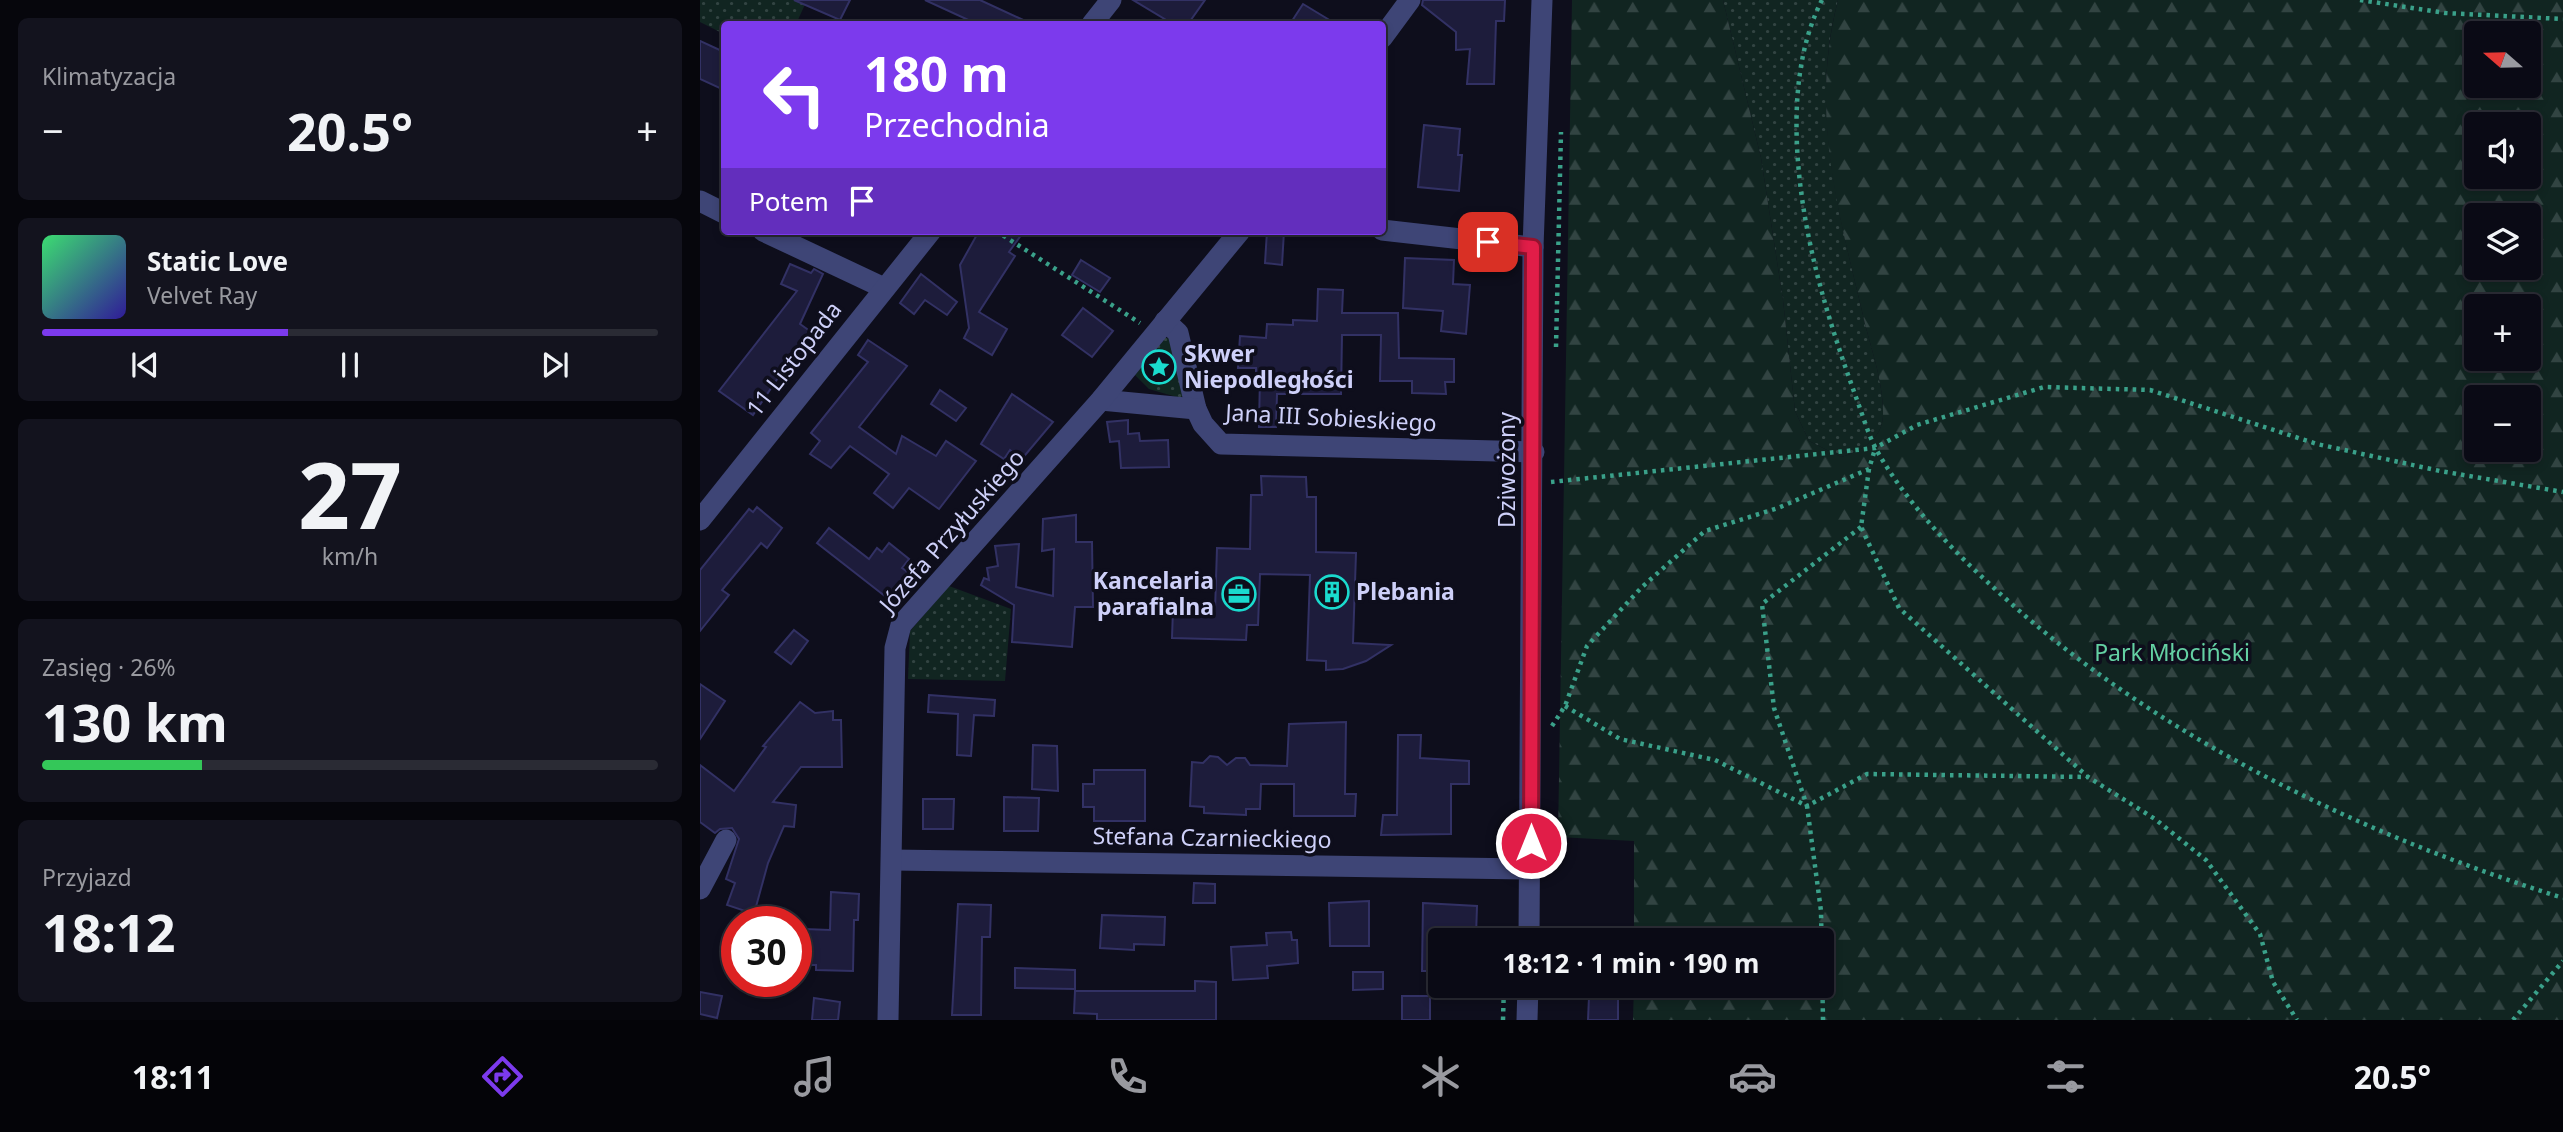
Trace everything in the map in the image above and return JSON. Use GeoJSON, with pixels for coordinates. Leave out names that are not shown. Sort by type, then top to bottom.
{"type":"FeatureCollection","features":[{"type":"Feature","properties":{"kind":"street"},"geometry":{"type":"LineString","coordinates":[[1095,21],[1111,0]]}},
{"type":"Feature","properties":{"kind":"street"},"geometry":{"type":"LineString","coordinates":[[1386,33],[1410,0]]}},
{"type":"Feature","properties":{"kind":"street","name":"Dziwożony"},"geometry":{"type":"LineString","coordinates":[[1529,928],[1534,452],[1533,247],[1542,0]]}},
{"type":"Feature","properties":{"kind":"street"},"geometry":{"type":"LineString","coordinates":[[700,201],[721,212]]}},
{"type":"Feature","properties":{"kind":"street"},"geometry":{"type":"LineString","coordinates":[[1386,230],[1533,247]]}},
{"type":"Feature","properties":{"kind":"street"},"geometry":{"type":"LineString","coordinates":[[771,235],[884,288]]}},
{"type":"Feature","properties":{"kind":"street","name":"11 Listopada"},"geometry":{"type":"LineString","coordinates":[[700,520],[928,235]]}},
{"type":"Feature","properties":{"kind":"street","name":"Józefa Przyłuskiego"},"geometry":{"type":"LineString","coordinates":[[888,1020],[895,648],[901,625],[1101,400],[1237,235]]}},
{"type":"Feature","properties":{"kind":"street"},"geometry":{"type":"LineString","coordinates":[[1160,327],[1178,333],[1196,409]]}},
{"type":"Feature","properties":{"kind":"street","name":"Jana III Sobieskiego"},"geometry":{"type":"LineString","coordinates":[[1101,400],[1196,409],[1203,424],[1221,444],[1534,452]]}},
{"type":"Feature","properties":{"kind":"street"},"geometry":{"type":"LineString","coordinates":[[700,890],[726,840]]}},
{"type":"Feature","properties":{"kind":"street","name":"Stefana Czarnieckiego"},"geometry":{"type":"LineString","coordinates":[[892,860],[1531,869]]}},
{"type":"Feature","properties":{"kind":"street"},"geometry":{"type":"LineString","coordinates":[[1527,1020],[1528,998]]}},
{"type":"Feature","properties":{"kind":"path"},"geometry":{"type":"LineString","coordinates":[[1815,0],[1818,8]]}},
{"type":"Feature","properties":{"kind":"path"},"geometry":{"type":"LineString","coordinates":[[1822,0],[1802,62],[1796,123],[1802,212],[1820,288],[1875,448],[1920,510],[1963,560],[2046,637],[2121,690],[2221,753],[2342,813],[2493,876],[2563,898]]}},
{"type":"Feature","properties":{"kind":"path"},"geometry":{"type":"LineString","coordinates":[[2360,0],[2445,13],[2563,19]]}},
{"type":"Feature","properties":{"kind":"path"},"geometry":{"type":"LineString","coordinates":[[1556,358],[1561,124]]}},
{"type":"Feature","properties":{"kind":"path"},"geometry":{"type":"LineString","coordinates":[[1003,235],[1160,327]]}},
{"type":"Feature","properties":{"kind":"path"},"geometry":{"type":"LineString","coordinates":[[1554,468],[1553,482],[1875,448],[1917,425],[2043,387],[2150,390],[2317,444],[2440,471],[2563,492]]}},
{"type":"Feature","properties":{"kind":"path"},"geometry":{"type":"LineString","coordinates":[[1875,448],[1861,527],[1899,608],[2088,777],[2155,819],[2206,860],[2260,934],[2273,982],[2297,1020]]}},
{"type":"Feature","properties":{"kind":"path"},"geometry":{"type":"LineString","coordinates":[[1531,736],[1550,729],[1565,706],[1587,646],[1642,587],[1704,531],[1778,508],[1869,470]]}},
{"type":"Feature","properties":{"kind":"path"},"geometry":{"type":"LineString","coordinates":[[1823,1020],[1821,911],[1807,806],[1774,708],[1762,604],[1861,527]]}},
{"type":"Feature","properties":{"kind":"path"},"geometry":{"type":"LineString","coordinates":[[1565,706],[1620,739],[1716,760],[1807,806]]}},
{"type":"Feature","properties":{"kind":"path"},"geometry":{"type":"LineString","coordinates":[[1807,806],[1867,774],[2088,777]]}},
{"type":"Feature","properties":{"kind":"path"},"geometry":{"type":"LineString","coordinates":[[2513,1020],[2563,961]]}},
{"type":"Feature","properties":{"kind":"path"},"geometry":{"type":"LineString","coordinates":[[1503,1020],[1504,998]]}},
{"type":"Feature","properties":{"kind":"green space"},"geometry":{"type":"Polygon","coordinates":[[[700,0],[807,0],[797,21],[721,21],[721,32],[700,22],[700,0]]]}},
{"type":"Feature","properties":{"kind":"green space","name":"Park Młociński"},"geometry":{"type":"Polygon","coordinates":[[[1572,0],[1723,0],[1761,158],[1783,300],[1795,411],[1809,441],[1841,457],[1856,452],[1875,438],[1882,423],[1883,402],[1843,232],[1830,156],[1826,80],[1838,0],[2563,0],[2563,1020],[1633,1020],[1634,998],[1834,998],[1834,928],[1634,928],[1634,841],[1558,837],[1572,0]]]}},
{"type":"Feature","properties":{"kind":"green space"},"geometry":{"type":"Polygon","coordinates":[[[1723,0],[1838,0],[1826,79],[1830,156],[1844,233],[1883,402],[1882,423],[1875,438],[1856,452],[1841,457],[1809,441],[1795,411],[1783,300],[1761,158],[1723,0]]]}},
{"type":"Feature","properties":{"kind":"green space"},"geometry":{"type":"Polygon","coordinates":[[[1164,338],[1169,338],[1184,395],[1180,398],[1149,389],[1135,375],[1164,338]]]}},
{"type":"Feature","properties":{"kind":"green space"},"geometry":{"type":"Polygon","coordinates":[[[949,586],[1011,609],[1005,681],[908,679],[910,631],[949,586]]]}},
{"type":"Feature","properties":{"kind":"building"},"geometry":{"type":"Polygon","coordinates":[[[794,0],[850,0],[840,20],[794,0]]]}},
{"type":"Feature","properties":{"kind":"building"},"geometry":{"type":"Polygon","coordinates":[[[925,0],[980,0],[1026,21],[970,21],[925,0]]]}},
{"type":"Feature","properties":{"kind":"building"},"geometry":{"type":"Polygon","coordinates":[[[1133,0],[1205,0],[1190,21],[1168,21],[1133,0]]]}},
{"type":"Feature","properties":{"kind":"building"},"geometry":{"type":"Polygon","coordinates":[[[1423,0],[1505,0],[1504,21],[1496,21],[1494,84],[1467,84],[1470,49],[1456,50],[1456,32],[1422,5],[1423,0]]]}},
{"type":"Feature","properties":{"kind":"building"},"geometry":{"type":"Polygon","coordinates":[[[1303,4],[1331,21],[1292,21],[1303,4]]]}},
{"type":"Feature","properties":{"kind":"building"},"geometry":{"type":"Polygon","coordinates":[[[700,41],[721,51],[721,89],[700,79],[700,41]]]}},
{"type":"Feature","properties":{"kind":"building"},"geometry":{"type":"Polygon","coordinates":[[[1424,125],[1460,129],[1458,155],[1462,155],[1459,191],[1418,187],[1424,125]]]}},
{"type":"Feature","properties":{"kind":"building"},"geometry":{"type":"Polygon","coordinates":[[[977,235],[1021,235],[1009,252],[1015,256],[979,312],[1007,329],[992,355],[964,338],[969,328],[960,265],[977,235]]]}},
{"type":"Feature","properties":{"kind":"building"},"geometry":{"type":"Polygon","coordinates":[[[1267,235],[1284,235],[1282,265],[1265,263],[1267,235]]]}},
{"type":"Feature","properties":{"kind":"building"},"geometry":{"type":"Polygon","coordinates":[[[1405,258],[1454,260],[1453,284],[1470,285],[1466,334],[1441,331],[1443,311],[1403,308],[1405,258]]]}},
{"type":"Feature","properties":{"kind":"building"},"geometry":{"type":"Polygon","coordinates":[[[1081,260],[1110,278],[1100,292],[1072,275],[1081,260]]]}},
{"type":"Feature","properties":{"kind":"building"},"geometry":{"type":"Polygon","coordinates":[[[790,264],[811,273],[814,269],[823,274],[800,324],[814,334],[786,371],[784,369],[753,415],[719,391],[797,291],[781,284],[790,264]]]}},
{"type":"Feature","properties":{"kind":"building"},"geometry":{"type":"Polygon","coordinates":[[[921,274],[957,302],[947,315],[925,300],[914,314],[900,303],[921,274]]]}},
{"type":"Feature","properties":{"kind":"building"},"geometry":{"type":"Polygon","coordinates":[[[1318,289],[1343,290],[1342,313],[1398,313],[1399,358],[1454,359],[1454,382],[1445,382],[1446,394],[1412,393],[1412,381],[1380,381],[1381,335],[1342,335],[1341,394],[1277,394],[1276,427],[1259,427],[1260,375],[1256,375],[1256,368],[1238,368],[1240,336],[1266,338],[1267,324],[1293,325],[1293,320],[1317,321],[1318,289]]]}},
{"type":"Feature","properties":{"kind":"building"},"geometry":{"type":"Polygon","coordinates":[[[1083,308],[1113,331],[1092,357],[1062,335],[1083,308]]]}},
{"type":"Feature","properties":{"kind":"building"},"geometry":{"type":"Polygon","coordinates":[[[868,340],[907,366],[859,427],[896,454],[902,436],[936,456],[946,441],[976,461],[939,509],[909,488],[893,508],[874,493],[889,474],[850,446],[831,468],[810,454],[820,441],[811,433],[868,362],[858,355],[868,340]]]}},
{"type":"Feature","properties":{"kind":"building"},"geometry":{"type":"Polygon","coordinates":[[[940,390],[966,408],[956,421],[931,404],[940,390]]]}},
{"type":"Feature","properties":{"kind":"building"},"geometry":{"type":"Polygon","coordinates":[[[1012,394],[1053,422],[1021,460],[1010,450],[1004,459],[981,444],[1012,394]]]}},
{"type":"Feature","properties":{"kind":"building"},"geometry":{"type":"Polygon","coordinates":[[[1128,420],[1128,434],[1139,433],[1140,441],[1168,440],[1169,467],[1121,468],[1119,441],[1110,442],[1107,422],[1128,420]]]}},
{"type":"Feature","properties":{"kind":"building","name":"Plebania"},"geometry":{"type":"Polygon","coordinates":[[[1261,476],[1306,477],[1307,497],[1316,497],[1316,552],[1356,553],[1353,643],[1391,645],[1366,661],[1343,669],[1326,670],[1326,661],[1307,660],[1310,575],[1260,574],[1258,625],[1247,625],[1246,640],[1172,638],[1173,609],[1215,611],[1217,548],[1250,549],[1251,495],[1262,495],[1261,476]]]}},
{"type":"Feature","properties":{"kind":"building"},"geometry":{"type":"Polygon","coordinates":[[[757,507],[782,528],[767,548],[761,543],[722,590],[729,595],[700,631],[700,570],[749,509],[753,512],[757,507]]]}},
{"type":"Feature","properties":{"kind":"building"},"geometry":{"type":"Polygon","coordinates":[[[1076,515],[1076,542],[1092,542],[1093,607],[1075,607],[1072,647],[1012,642],[1014,605],[981,585],[984,578],[989,580],[987,568],[998,566],[995,546],[1019,544],[1016,587],[1053,596],[1054,549],[1042,551],[1043,519],[1076,515]]]}},
{"type":"Feature","properties":{"kind":"building"},"geometry":{"type":"Polygon","coordinates":[[[829,528],[869,559],[877,548],[882,552],[889,543],[909,559],[902,568],[909,573],[886,597],[817,543],[829,528]]]}},
{"type":"Feature","properties":{"kind":"building"},"geometry":{"type":"Polygon","coordinates":[[[794,630],[808,641],[791,664],[775,652],[794,630]]]}},
{"type":"Feature","properties":{"kind":"building"},"geometry":{"type":"Polygon","coordinates":[[[700,684],[725,701],[700,739],[700,684]]]}},
{"type":"Feature","properties":{"kind":"building"},"geometry":{"type":"Polygon","coordinates":[[[929,695],[995,700],[994,716],[974,715],[971,756],[957,755],[958,714],[928,712],[929,695]]]}},
{"type":"Feature","properties":{"kind":"building"},"geometry":{"type":"Polygon","coordinates":[[[800,702],[815,713],[833,711],[833,720],[841,720],[842,767],[801,767],[773,802],[796,805],[794,827],[784,826],[768,863],[756,906],[730,906],[727,905],[735,883],[726,879],[739,839],[732,828],[720,829],[715,833],[700,822],[700,765],[734,791],[766,747],[763,746],[800,702]]]}},
{"type":"Feature","properties":{"kind":"building"},"geometry":{"type":"Polygon","coordinates":[[[1346,722],[1345,794],[1356,794],[1355,816],[1294,816],[1294,784],[1261,784],[1260,809],[1246,809],[1246,815],[1204,813],[1204,807],[1190,806],[1192,762],[1203,763],[1210,756],[1218,757],[1227,765],[1236,758],[1245,758],[1250,765],[1287,766],[1289,724],[1346,722]]]}},
{"type":"Feature","properties":{"kind":"building"},"geometry":{"type":"Polygon","coordinates":[[[1398,735],[1421,735],[1420,758],[1469,761],[1469,784],[1451,784],[1451,834],[1381,835],[1383,815],[1397,815],[1398,735]]]}},
{"type":"Feature","properties":{"kind":"building"},"geometry":{"type":"Polygon","coordinates":[[[1033,745],[1057,746],[1058,791],[1032,789],[1033,745]]]}},
{"type":"Feature","properties":{"kind":"building"},"geometry":{"type":"Polygon","coordinates":[[[1094,770],[1145,770],[1145,821],[1094,821],[1094,807],[1083,807],[1083,784],[1094,784],[1094,770]]]}},
{"type":"Feature","properties":{"kind":"building"},"geometry":{"type":"Polygon","coordinates":[[[1004,797],[1039,798],[1038,831],[1004,831],[1004,797]]]}},
{"type":"Feature","properties":{"kind":"building"},"geometry":{"type":"Polygon","coordinates":[[[923,799],[954,799],[953,829],[923,829],[923,799]]]}},
{"type":"Feature","properties":{"kind":"building"},"geometry":{"type":"Polygon","coordinates":[[[1194,883],[1215,884],[1215,903],[1193,903],[1194,883]]]}},
{"type":"Feature","properties":{"kind":"building"},"geometry":{"type":"Polygon","coordinates":[[[831,892],[859,894],[858,920],[854,920],[853,971],[816,970],[816,965],[812,965],[812,929],[830,930],[831,892]]]}},
{"type":"Feature","properties":{"kind":"building"},"geometry":{"type":"Polygon","coordinates":[[[1369,901],[1369,946],[1330,946],[1329,903],[1369,901]]]}},
{"type":"Feature","properties":{"kind":"building"},"geometry":{"type":"Polygon","coordinates":[[[1423,903],[1477,906],[1476,928],[1428,928],[1428,971],[1422,971],[1423,903]]]}},
{"type":"Feature","properties":{"kind":"building"},"geometry":{"type":"Polygon","coordinates":[[[958,904],[991,905],[990,937],[982,937],[981,1015],[952,1015],[958,904]]]}},
{"type":"Feature","properties":{"kind":"building"},"geometry":{"type":"Polygon","coordinates":[[[1102,915],[1165,917],[1164,945],[1134,944],[1134,950],[1100,948],[1102,915]]]}},
{"type":"Feature","properties":{"kind":"building"},"geometry":{"type":"Polygon","coordinates":[[[1291,932],[1292,940],[1297,940],[1298,963],[1267,966],[1268,978],[1233,980],[1231,947],[1267,945],[1266,933],[1291,932]]]}},
{"type":"Feature","properties":{"kind":"building"},"geometry":{"type":"Polygon","coordinates":[[[1015,968],[1075,970],[1075,989],[1015,988],[1015,968]]]}},
{"type":"Feature","properties":{"kind":"building"},"geometry":{"type":"Polygon","coordinates":[[[1353,972],[1383,972],[1383,989],[1353,990],[1353,972]]]}},
{"type":"Feature","properties":{"kind":"building"},"geometry":{"type":"Polygon","coordinates":[[[1195,981],[1216,982],[1216,1020],[1097,1020],[1097,1014],[1074,1013],[1075,991],[1195,991],[1195,981]]]}},
{"type":"Feature","properties":{"kind":"building"},"geometry":{"type":"Polygon","coordinates":[[[700,992],[721,996],[717,1018],[700,1014],[700,992]]]}},
{"type":"Feature","properties":{"kind":"building"},"geometry":{"type":"Polygon","coordinates":[[[1402,996],[1430,998],[1430,1020],[1402,1020],[1402,996]]]}},
{"type":"Feature","properties":{"kind":"building"},"geometry":{"type":"Polygon","coordinates":[[[814,998],[840,1002],[838,1020],[812,1020],[814,998]]]}},
{"type":"Feature","properties":{"kind":"building"},"geometry":{"type":"Polygon","coordinates":[[[1589,998],[1618,998],[1618,1020],[1588,1020],[1589,998]]]}},
{"type":"Feature","properties":{"kind":"place","name":"Skwer Niepodległości"},"geometry":{"type":"Point","coordinates":[1159,367]}},
{"type":"Feature","properties":{"kind":"place","name":"Plebania"},"geometry":{"type":"Point","coordinates":[1332,592]}},
{"type":"Feature","properties":{"kind":"place","name":"Kancelaria parafialna"},"geometry":{"type":"Point","coordinates":[1239,594]}},
{"type":"Feature","properties":{"kind":"route"},"geometry":{"type":"LineString","coordinates":[[1488,242],[1533,247],[1531,843]]}}]}
